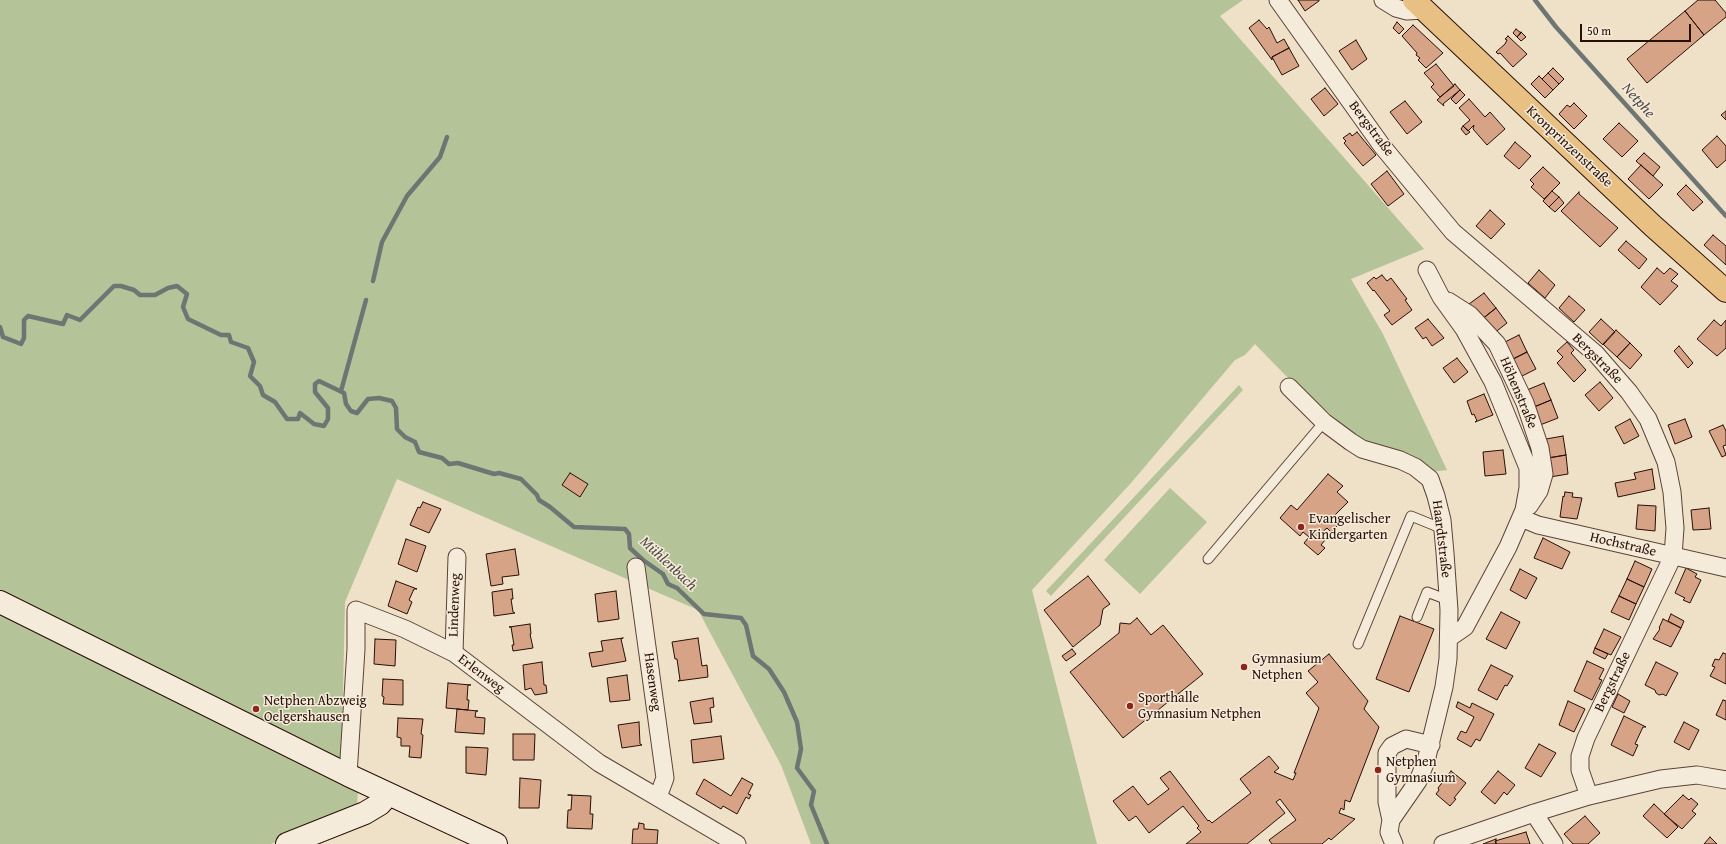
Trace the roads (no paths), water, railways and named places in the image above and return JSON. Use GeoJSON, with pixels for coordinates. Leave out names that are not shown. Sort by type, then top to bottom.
{"type":"FeatureCollection","features":[{"type":"Feature","properties":{"kind":"main road","name":"Kronprinzenstraße"},"geometry":{"type":"LineString","coordinates":[[1419,5],[1654,226],[1726,291]]}},
{"type":"Feature","properties":{"kind":"street","name":"Bergstraße"},"geometry":{"type":"LineString","coordinates":[[1278,0],[1382,146],[1453,232],[1596,354],[1629,392],[1648,419],[1666,462],[1672,492],[1675,528],[1673,556],[1586,738],[1580,756],[1580,770],[1589,796]]}},
{"type":"Feature","properties":{"kind":"street"},"geometry":{"type":"LineString","coordinates":[[1383,0],[1396,8],[1407,11],[1419,5]]}},
{"type":"Feature","properties":{"kind":"street","name":"Höhenstraße"},"geometry":{"type":"LineString","coordinates":[[1427,270],[1441,297],[1464,330],[1493,382],[1528,468],[1528,488],[1522,514],[1508,547],[1465,627],[1449,638]]}},
{"type":"Feature","properties":{"kind":"street","name":"Haardtstraße"},"geometry":{"type":"LineString","coordinates":[[1289,387],[1324,422],[1362,449],[1415,467],[1430,479],[1436,496],[1443,529],[1448,600],[1449,638],[1444,687],[1431,745],[1418,781],[1391,820]]}},
{"type":"Feature","properties":{"kind":"street","name":"Hochstraße"},"geometry":{"type":"LineString","coordinates":[[1522,514],[1538,525],[1726,568]]}},
{"type":"Feature","properties":{"kind":"street","name":"Lindenweg"},"geometry":{"type":"LineString","coordinates":[[454,653],[457,557]]}},
{"type":"Feature","properties":{"kind":"street","name":"Hasenweg"},"geometry":{"type":"LineString","coordinates":[[636,567],[665,778],[658,797]]}},
{"type":"Feature","properties":{"kind":"street"},"geometry":{"type":"LineString","coordinates":[[0,602],[348,776],[496,844]]}},
{"type":"Feature","properties":{"kind":"street","name":"Erlenweg"},"geometry":{"type":"LineString","coordinates":[[348,776],[356,649],[356,610],[405,629],[454,653],[599,763],[736,844]]}},
{"type":"Feature","properties":{"kind":"street"},"geometry":{"type":"LineString","coordinates":[[1394,844],[1389,832],[1391,820],[1387,794],[1387,753],[1392,746],[1406,739],[1431,745]]}},
{"type":"Feature","properties":{"kind":"street"},"geometry":{"type":"LineString","coordinates":[[1444,844],[1534,812],[1589,796],[1661,778],[1697,775],[1726,780]]}},
{"type":"Feature","properties":{"kind":"street"},"geometry":{"type":"LineString","coordinates":[[287,844],[373,808],[385,800],[389,794]]}},
{"type":"Feature","properties":{"kind":"street"},"geometry":{"type":"LineString","coordinates":[[1534,812],[1554,844]]}},
{"type":"Feature","properties":{"kind":"lane"},"geometry":{"type":"LineString","coordinates":[[1208,559],[1324,422]]}},
{"type":"Feature","properties":{"kind":"lane"},"geometry":{"type":"LineString","coordinates":[[1358,644],[1411,516],[1443,529]]}},
{"type":"Feature","properties":{"kind":"lane"},"geometry":{"type":"LineString","coordinates":[[1417,617],[1427,592],[1448,600]]}},
{"type":"Feature","properties":{"kind":"waterway","name":"Netphe"},"geometry":{"type":"LineString","coordinates":[[1535,0],[1556,27],[1726,216]]}},
{"type":"Feature","properties":{"kind":"waterway"},"geometry":{"type":"LineString","coordinates":[[373,281],[382,242],[407,196],[440,157],[447,137]]}},
{"type":"Feature","properties":{"kind":"waterway","name":"Mühlenbach"},"geometry":{"type":"LineString","coordinates":[[0,327],[3,337],[21,344],[24,338],[24,320],[28,316],[63,324],[67,315],[80,320],[114,286],[121,286],[134,290],[140,295],[155,295],[168,288],[177,286],[187,294],[183,307],[188,319],[221,335],[229,335],[231,342],[248,348],[254,362],[250,376],[260,386],[263,395],[275,402],[287,419],[298,419],[300,413],[314,424],[324,426],[328,419],[328,408],[315,392],[315,384],[319,381],[344,393],[346,404],[351,411],[357,413],[368,399],[379,398],[392,401],[396,408],[397,429],[405,437],[415,442],[419,452],[442,458],[449,464],[458,463],[494,474],[499,473],[521,479],[537,495],[539,500],[574,527],[625,529],[629,534],[630,548],[643,560],[663,574],[668,584],[677,588],[704,614],[741,618],[746,625],[753,656],[769,669],[784,692],[797,722],[801,749],[797,768],[814,791],[811,805],[827,844]]}},
{"type":"Feature","properties":{"kind":"waterway"},"geometry":{"type":"LineString","coordinates":[[341,391],[366,300]]}},
{"type":"Feature","properties":{"kind":"place","name":"Evangelischer Kindergarten"},"geometry":{"type":"Point","coordinates":[1301,527]}},
{"type":"Feature","properties":{"kind":"place","name":"Gymnasium Netphen"},"geometry":{"type":"Point","coordinates":[1244,667]}},
{"type":"Feature","properties":{"kind":"place","name":"Sporthalle Gymnasium Netphen"},"geometry":{"type":"Point","coordinates":[1130,706]}},
{"type":"Feature","properties":{"kind":"place","name":"Netphen Abzweig Oelgershausen"},"geometry":{"type":"Point","coordinates":[256,709]}},
{"type":"Feature","properties":{"kind":"place","name":"Netphen Gymnasium"},"geometry":{"type":"Point","coordinates":[1378,770]}}]}
